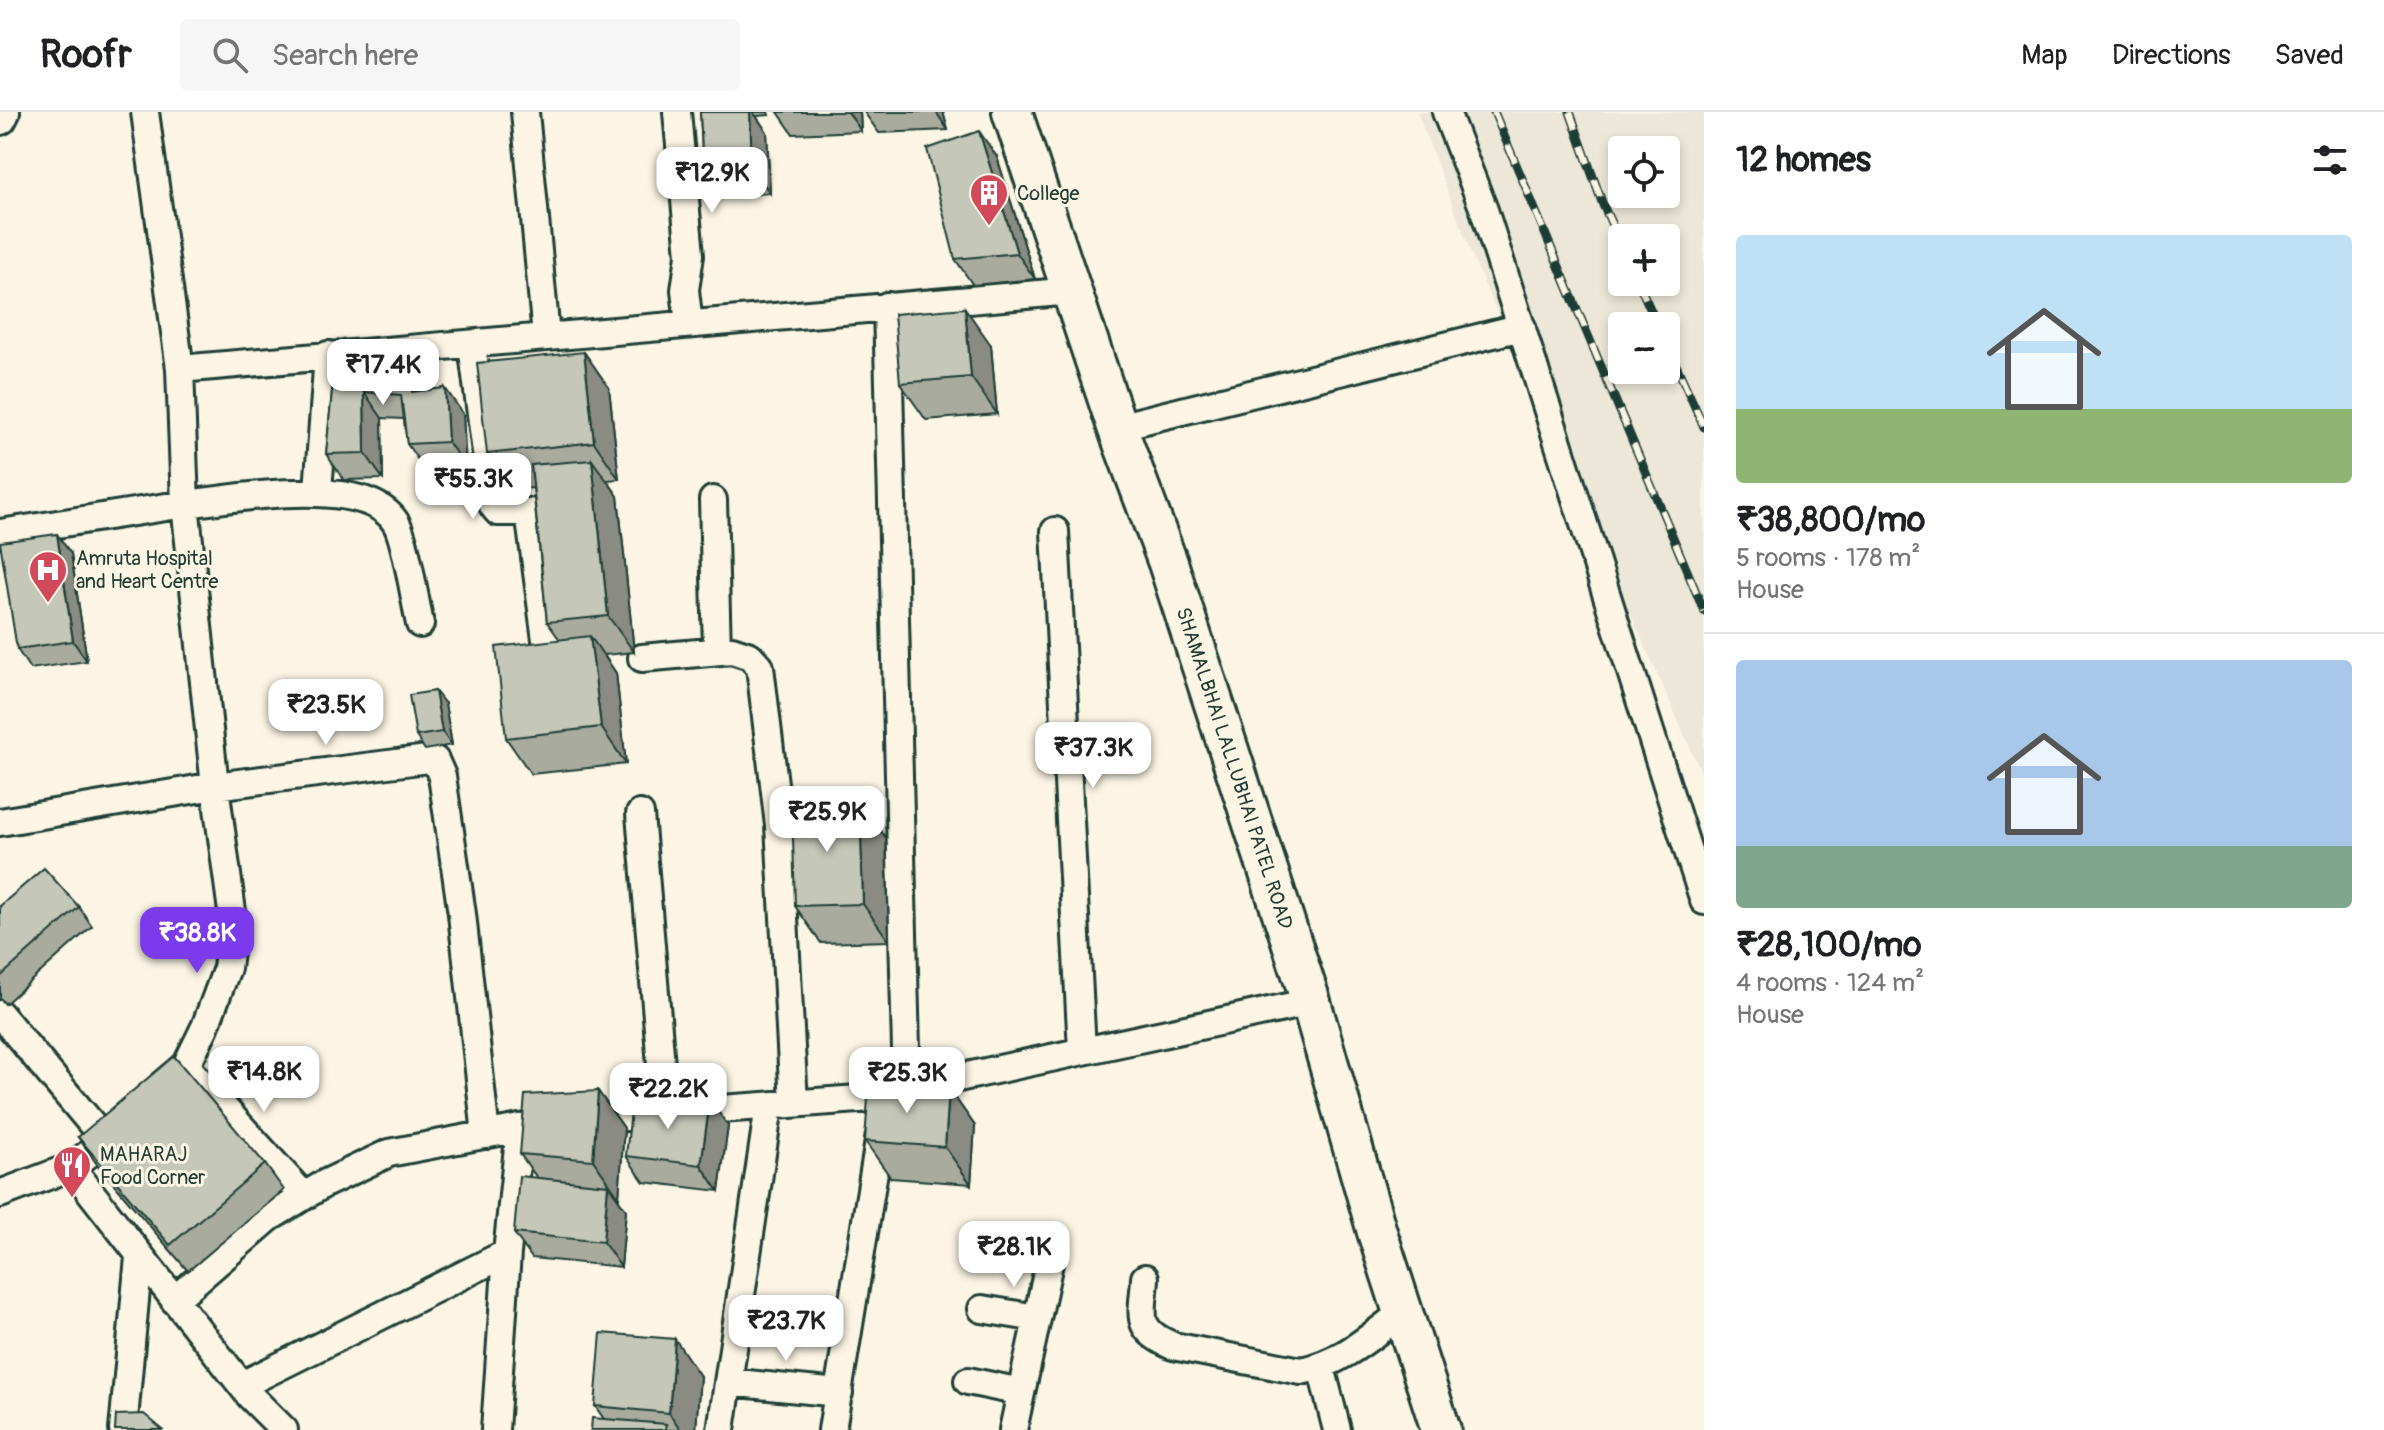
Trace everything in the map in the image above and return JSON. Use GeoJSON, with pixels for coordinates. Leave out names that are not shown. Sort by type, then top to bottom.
{"type":"FeatureCollection","features":[{"type":"Feature","properties":{"kind":"main road","name":"SHAMALBHAI LALLUBHAI PATEL ROAD"},"geometry":{"type":"LineString","coordinates":[[1012,112],[1117,427],[1168,563],[1311,1002],[1402,1313],[1441,1430]]}},
{"type":"Feature","properties":{"kind":"street"},"geometry":{"type":"LineString","coordinates":[[0,118],[3,112]]}},
{"type":"Feature","properties":{"kind":"street"},"geometry":{"type":"LineString","coordinates":[[0,1194],[71,1167],[106,1141],[186,1066],[205,1027],[227,968],[233,919],[215,786],[185,504],[180,369],[145,112]]}},
{"type":"Feature","properties":{"kind":"street"},"geometry":{"type":"LineString","coordinates":[[525,112],[546,336]]}},
{"type":"Feature","properties":{"kind":"street"},"geometry":{"type":"LineString","coordinates":[[677,112],[690,255],[685,290],[689,324]]}},
{"type":"Feature","properties":{"kind":"street"},"geometry":{"type":"LineString","coordinates":[[1446,112],[1484,210],[1704,901]]}},
{"type":"Feature","properties":{"kind":"street"},"geometry":{"type":"LineString","coordinates":[[180,369],[1072,291]]}},
{"type":"Feature","properties":{"kind":"street"},"geometry":{"type":"LineString","coordinates":[[832,1430],[897,1093],[887,306]]}},
{"type":"Feature","properties":{"kind":"street"},"geometry":{"type":"LineString","coordinates":[[1117,427],[1522,327]]}},
{"type":"Feature","properties":{"kind":"street"},"geometry":{"type":"LineString","coordinates":[[472,345],[493,506],[498,512],[529,512],[550,670]]}},
{"type":"Feature","properties":{"kind":"street"},"geometry":{"type":"LineString","coordinates":[[318,491],[328,355]]}},
{"type":"Feature","properties":{"kind":"street"},"geometry":{"type":"LineString","coordinates":[[0,533],[185,504],[318,491],[367,500],[396,522],[420,624]]}},
{"type":"Feature","properties":{"kind":"street"},"geometry":{"type":"LineString","coordinates":[[713,500],[717,651]]}},
{"type":"Feature","properties":{"kind":"street"},"geometry":{"type":"LineString","coordinates":[[1055,531],[1082,1051]]}},
{"type":"Feature","properties":{"kind":"street"},"geometry":{"type":"LineString","coordinates":[[642,658],[732,650],[750,656],[760,667],[779,825],[782,1105],[721,1430]]}},
{"type":"Feature","properties":{"kind":"street"},"geometry":{"type":"LineString","coordinates":[[0,822],[215,786],[435,760],[442,776],[462,914],[486,1135]]}},
{"type":"Feature","properties":{"kind":"street"},"geometry":{"type":"LineString","coordinates":[[640,814],[665,1113]]}},
{"type":"Feature","properties":{"kind":"street"},"geometry":{"type":"LineString","coordinates":[[174,1300],[269,1218],[324,1184],[389,1153],[520,1128],[897,1093],[1311,1002]]}},
{"type":"Feature","properties":{"kind":"street"},"geometry":{"type":"LineString","coordinates":[[0,1014],[106,1141]]}},
{"type":"Feature","properties":{"kind":"street"},"geometry":{"type":"LineString","coordinates":[[186,1066],[304,1196]]}},
{"type":"Feature","properties":{"kind":"street"},"geometry":{"type":"LineString","coordinates":[[495,1430],[507,1253],[520,1128]]}},
{"type":"Feature","properties":{"kind":"street"},"geometry":{"type":"LineString","coordinates":[[71,1167],[242,1385],[284,1430]]}},
{"type":"Feature","properties":{"kind":"street"},"geometry":{"type":"LineString","coordinates":[[242,1385],[507,1253]]}},
{"type":"Feature","properties":{"kind":"street"},"geometry":{"type":"LineString","coordinates":[[1013,1430],[1051,1254]]}},
{"type":"Feature","properties":{"kind":"street"},"geometry":{"type":"LineString","coordinates":[[123,1430],[139,1257]]}},
{"type":"Feature","properties":{"kind":"street"},"geometry":{"type":"LineString","coordinates":[[1145,1278],[1143,1324],[1147,1332],[1160,1340],[1173,1346],[1301,1371],[1321,1367],[1345,1354],[1402,1313]]}},
{"type":"Feature","properties":{"kind":"street"},"geometry":{"type":"LineString","coordinates":[[982,1309],[1037,1318]]}},
{"type":"Feature","properties":{"kind":"street"},"geometry":{"type":"LineString","coordinates":[[1321,1367],[1337,1430]]}},
{"type":"Feature","properties":{"kind":"street"},"geometry":{"type":"LineString","coordinates":[[968,1381],[1021,1392]]}},
{"type":"Feature","properties":{"kind":"street"},"geometry":{"type":"LineString","coordinates":[[728,1382],[839,1393]]}},
{"type":"Feature","properties":{"kind":"shaded area"},"geometry":{"type":"Polygon","coordinates":[[[1417,112],[1704,112],[1704,779],[1475,263],[1417,112]]]}},
{"type":"Feature","properties":{"kind":"building"},"geometry":{"type":"Polygon","coordinates":[[[700,112],[750,112],[752,168],[703,170],[700,112]]]}},
{"type":"Feature","properties":{"kind":"building","name":"College"},"geometry":{"type":"Polygon","coordinates":[[[979,131],[1017,253],[955,259],[927,149],[979,131]]]}},
{"type":"Feature","properties":{"kind":"building"},"geometry":{"type":"Polygon","coordinates":[[[965,308],[971,377],[900,383],[894,314],[965,308]]]}},
{"type":"Feature","properties":{"kind":"building"},"geometry":{"type":"Polygon","coordinates":[[[584,352],[594,442],[487,454],[477,363],[584,352]]]}},
{"type":"Feature","properties":{"kind":"building"},"geometry":{"type":"Polygon","coordinates":[[[410,362],[412,392],[445,388],[448,442],[407,444],[401,395],[364,392],[365,453],[326,454],[334,370],[410,362]]]}},
{"type":"Feature","properties":{"kind":"building"},"geometry":{"type":"Polygon","coordinates":[[[592,460],[608,616],[547,622],[531,465],[592,460]]]}},
{"type":"Feature","properties":{"kind":"building"},"geometry":{"type":"Polygon","coordinates":[[[57,534],[73,641],[17,649],[0,542],[57,534]]]}},
{"type":"Feature","properties":{"kind":"building"},"geometry":{"type":"Polygon","coordinates":[[[590,636],[601,727],[506,738],[496,647],[590,636]]]}},
{"type":"Feature","properties":{"kind":"building"},"geometry":{"type":"Polygon","coordinates":[[[435,691],[442,732],[416,736],[409,695],[435,691]]]}},
{"type":"Feature","properties":{"kind":"building"},"geometry":{"type":"Polygon","coordinates":[[[860,802],[863,904],[795,906],[792,803],[860,802]]]}},
{"type":"Feature","properties":{"kind":"building"},"geometry":{"type":"Polygon","coordinates":[[[44,868],[79,907],[0,977],[0,906],[44,868]]]}},
{"type":"Feature","properties":{"kind":"building"},"geometry":{"type":"Polygon","coordinates":[[[174,1056],[265,1164],[170,1245],[78,1137],[174,1056]]]}},
{"type":"Feature","properties":{"kind":"building"},"geometry":{"type":"Polygon","coordinates":[[[869,1083],[949,1089],[945,1147],[865,1141],[869,1083]]]}},
{"type":"Feature","properties":{"kind":"building"},"geometry":{"type":"Polygon","coordinates":[[[598,1091],[593,1160],[520,1154],[525,1095],[598,1091]]]}},
{"type":"Feature","properties":{"kind":"building"},"geometry":{"type":"Polygon","coordinates":[[[710,1100],[701,1165],[626,1156],[632,1102],[710,1100]]]}},
{"type":"Feature","properties":{"kind":"building"},"geometry":{"type":"Polygon","coordinates":[[[519,1176],[608,1185],[603,1242],[514,1233],[519,1176]]]}},
{"type":"Feature","properties":{"kind":"building"},"geometry":{"type":"Polygon","coordinates":[[[601,1333],[675,1339],[669,1413],[595,1406],[601,1333]]]}},
{"type":"Feature","properties":{"kind":"building"},"geometry":{"type":"Polygon","coordinates":[[[144,1414],[163,1430],[115,1430],[116,1415],[144,1414]]]}},
{"type":"Feature","properties":{"kind":"building"},"geometry":{"type":"Polygon","coordinates":[[[592,1418],[666,1424],[665,1430],[591,1430],[592,1418]]]}},
{"type":"Feature","properties":{"kind":"railway"},"geometry":{"type":"LineString","coordinates":[[1494,112],[1704,611]]}},
{"type":"Feature","properties":{"kind":"railway"},"geometry":{"type":"LineString","coordinates":[[1570,112],[1612,224]]}},
{"type":"Feature","properties":{"kind":"railway"},"geometry":{"type":"LineString","coordinates":[[1644,296],[1652,312]]}},
{"type":"Feature","properties":{"kind":"railway"},"geometry":{"type":"LineString","coordinates":[[1680,374],[1704,427]]}},
{"type":"Feature","properties":{"kind":"place","name":"College"},"geometry":{"type":"Point","coordinates":[989,227]}},
{"type":"Feature","properties":{"kind":"place","name":"Amruta Hospital and Heart Centre"},"geometry":{"type":"Point","coordinates":[48,604]}},
{"type":"Feature","properties":{"kind":"place","name":"MAHARAJ Food Corner"},"geometry":{"type":"Point","coordinates":[72,1199]}}]}
